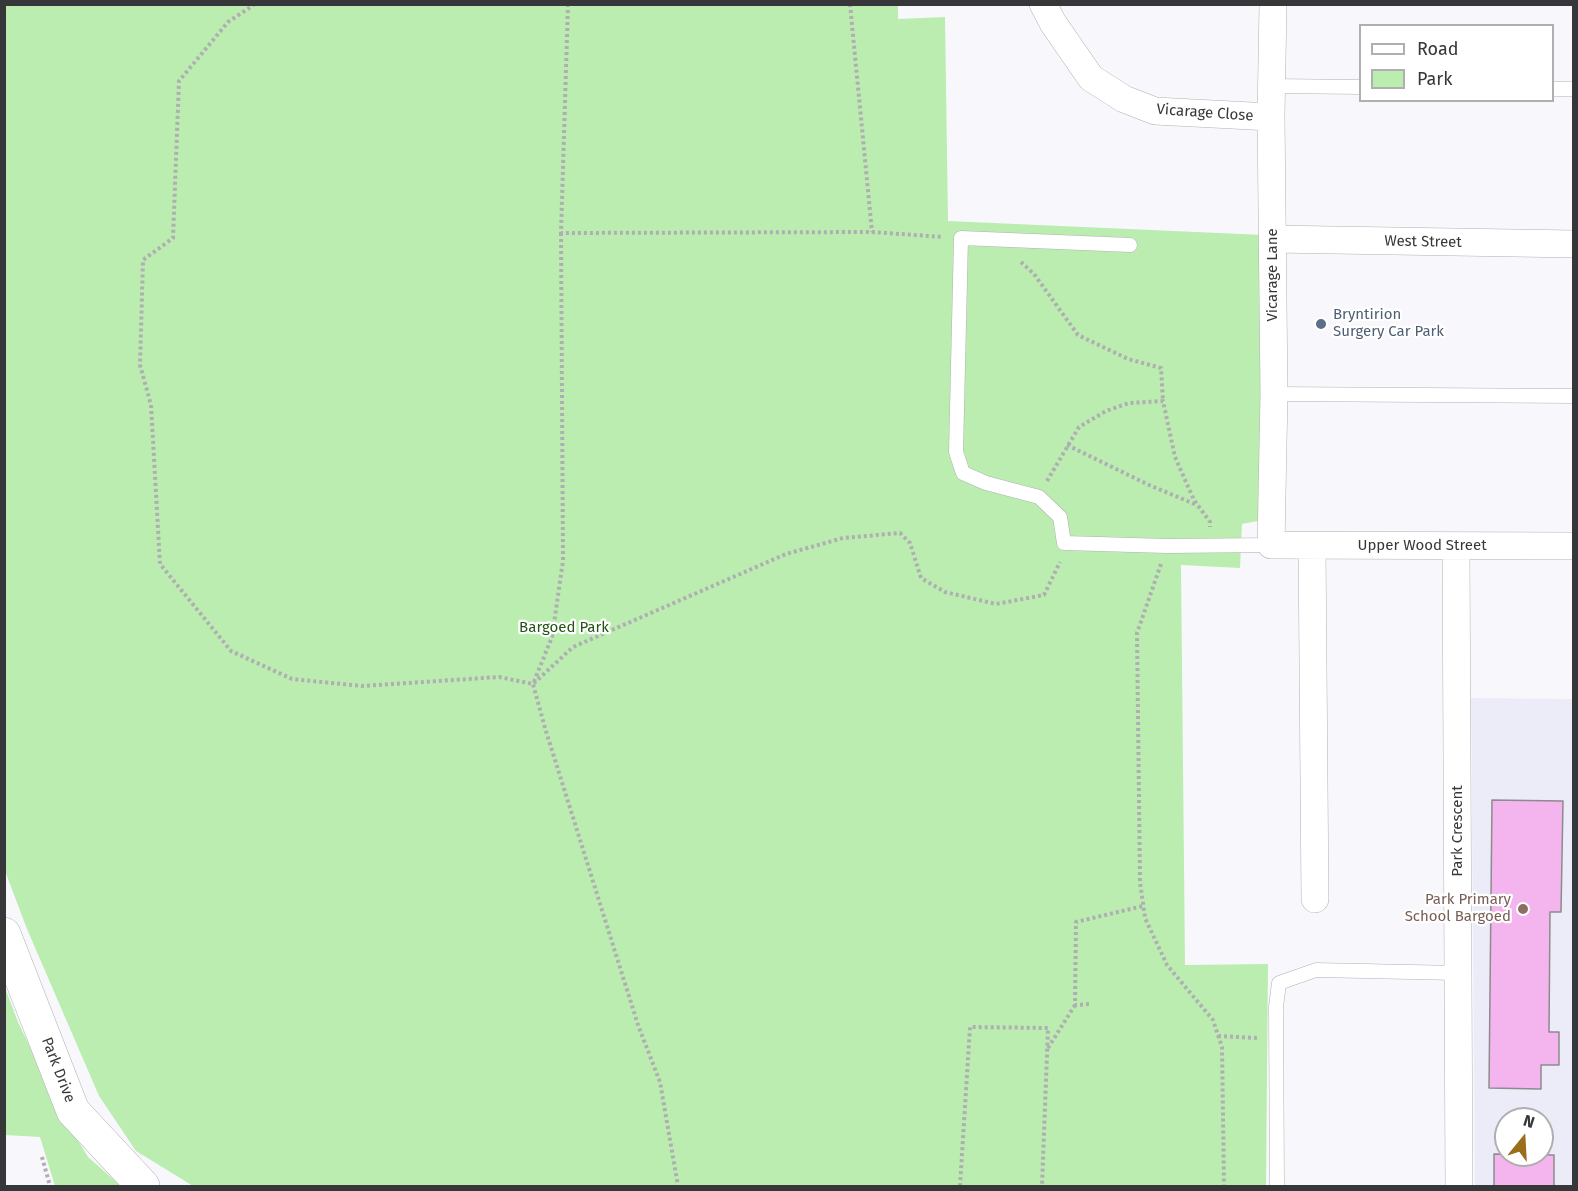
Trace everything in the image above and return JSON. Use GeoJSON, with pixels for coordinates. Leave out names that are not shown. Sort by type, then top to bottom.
{"type":"FeatureCollection","features":[{"type":"Feature","properties":{"kind":"street","name":"Vicarage Close"},"geometry":{"type":"LineString","coordinates":[[1042,4],[1091,78],[1124,99],[1155,111],[1271,117]]}},
{"type":"Feature","properties":{"kind":"street","name":"Vicarage Lane"},"geometry":{"type":"LineString","coordinates":[[1271,545],[1274,394],[1271,117],[1273,4]]}},
{"type":"Feature","properties":{"kind":"street","name":"West Street"},"geometry":{"type":"LineString","coordinates":[[1273,239],[1574,244]]}},
{"type":"Feature","properties":{"kind":"street","name":"Upper Wood Street"},"geometry":{"type":"LineString","coordinates":[[1271,545],[1574,546]]}},
{"type":"Feature","properties":{"kind":"street"},"geometry":{"type":"LineString","coordinates":[[1312,546],[1315,899]]}},
{"type":"Feature","properties":{"kind":"street","name":"Park Crescent"},"geometry":{"type":"LineString","coordinates":[[1456,547],[1459,1186]]}},
{"type":"Feature","properties":{"kind":"street","name":"Park Drive"},"geometry":{"type":"LineString","coordinates":[[4,934],[73,1111],[143,1186]]}},
{"type":"Feature","properties":{"kind":"lane"},"geometry":{"type":"LineString","coordinates":[[1273,86],[1359,87]]}},
{"type":"Feature","properties":{"kind":"lane"},"geometry":{"type":"LineString","coordinates":[[1554,89],[1574,89]]}},
{"type":"Feature","properties":{"kind":"lane"},"geometry":{"type":"LineString","coordinates":[[1130,245],[961,238],[956,452],[963,473],[986,483],[1039,497],[1060,517],[1064,543],[1167,546],[1271,545]]}},
{"type":"Feature","properties":{"kind":"lane"},"geometry":{"type":"LineString","coordinates":[[1274,394],[1574,396]]}},
{"type":"Feature","properties":{"kind":"lane"},"geometry":{"type":"LineString","coordinates":[[1277,1186],[1275,1007],[1279,983],[1317,970],[1458,973]]}},
{"type":"Feature","properties":{"kind":"path"},"geometry":{"type":"LineString","coordinates":[[255,4],[228,22],[179,81],[173,238],[143,260],[140,365],[151,405],[160,564],[231,651],[292,679],[362,686],[499,677],[533,684]]}},
{"type":"Feature","properties":{"kind":"path"},"geometry":{"type":"LineString","coordinates":[[568,4],[561,233],[563,561],[552,638],[533,684],[544,728],[638,1025],[660,1082],[678,1186]]}},
{"type":"Feature","properties":{"kind":"path"},"geometry":{"type":"LineString","coordinates":[[850,4],[872,232]]}},
{"type":"Feature","properties":{"kind":"path"},"geometry":{"type":"LineString","coordinates":[[561,233],[872,232],[961,238]]}},
{"type":"Feature","properties":{"kind":"path"},"geometry":{"type":"LineString","coordinates":[[1017,258],[1034,274],[1078,335],[1128,359],[1161,368],[1163,401],[1175,457],[1198,505],[1210,522],[1209,546]]}},
{"type":"Feature","properties":{"kind":"path"},"geometry":{"type":"LineString","coordinates":[[1039,497],[1079,427],[1106,411],[1129,403],[1163,401]]}},
{"type":"Feature","properties":{"kind":"path"},"geometry":{"type":"LineString","coordinates":[[1067,445],[1149,485],[1198,505]]}},
{"type":"Feature","properties":{"kind":"path"},"geometry":{"type":"LineString","coordinates":[[533,684],[573,647],[786,554],[843,538],[900,533],[910,543],[921,578],[945,592],[996,604],[1044,595],[1059,568],[1064,543]]}},
{"type":"Feature","properties":{"kind":"path"},"geometry":{"type":"LineString","coordinates":[[1167,546],[1137,633],[1140,882],[1145,918],[1167,965],[1213,1020],[1222,1047],[1224,1186]]}},
{"type":"Feature","properties":{"kind":"path"},"geometry":{"type":"LineString","coordinates":[[1048,1048],[1075,1005],[1076,922],[1143,906]]}},
{"type":"Feature","properties":{"kind":"path"},"geometry":{"type":"LineString","coordinates":[[1075,1005],[1089,1004]]}},
{"type":"Feature","properties":{"kind":"path"},"geometry":{"type":"LineString","coordinates":[[960,1186],[970,1028],[1048,1028],[1042,1186]]}},
{"type":"Feature","properties":{"kind":"path"},"geometry":{"type":"LineString","coordinates":[[1218,1036],[1276,1039]]}},
{"type":"Feature","properties":{"kind":"path"},"geometry":{"type":"LineString","coordinates":[[42,1157],[50,1186]]}},
{"type":"Feature","properties":{"kind":"shaded area","name":"Park Primary School Bargoed"},"geometry":{"type":"Polygon","coordinates":[[[1471,698],[1573,699],[1573,1186],[1475,1186],[1471,698]]]}},
{"type":"Feature","properties":{"kind":"green space","name":"Bargoed Park"},"geometry":{"type":"Polygon","coordinates":[[[5,5],[898,5],[898,19],[945,17],[948,221],[1264,235],[1258,521],[1242,524],[1240,568],[1181,565],[1185,965],[1268,964],[1266,1186],[193,1186],[136,1151],[99,1096],[27,929],[5,871],[5,5]]]}},
{"type":"Feature","properties":{"kind":"green space"},"geometry":{"type":"Polygon","coordinates":[[[4,985],[18,1022],[63,1116],[88,1157],[121,1186],[55,1186],[40,1137],[5,1135],[4,985]]]}},
{"type":"Feature","properties":{"kind":"building"},"geometry":{"type":"Polygon","coordinates":[[[1492,800],[1563,801],[1561,912],[1550,912],[1549,1032],[1559,1032],[1559,1065],[1541,1065],[1541,1089],[1489,1088],[1492,800]]]}},
{"type":"Feature","properties":{"kind":"building"},"geometry":{"type":"Polygon","coordinates":[[[1494,1167],[1554,1167],[1554,1186],[1494,1186],[1494,1167]]]}},
{"type":"Feature","properties":{"kind":"place","name":"Bryntirion Surgery Car Park"},"geometry":{"type":"Point","coordinates":[1321,324]}},
{"type":"Feature","properties":{"kind":"place","name":"Park Primary School Bargoed"},"geometry":{"type":"Point","coordinates":[1523,909]}}]}
